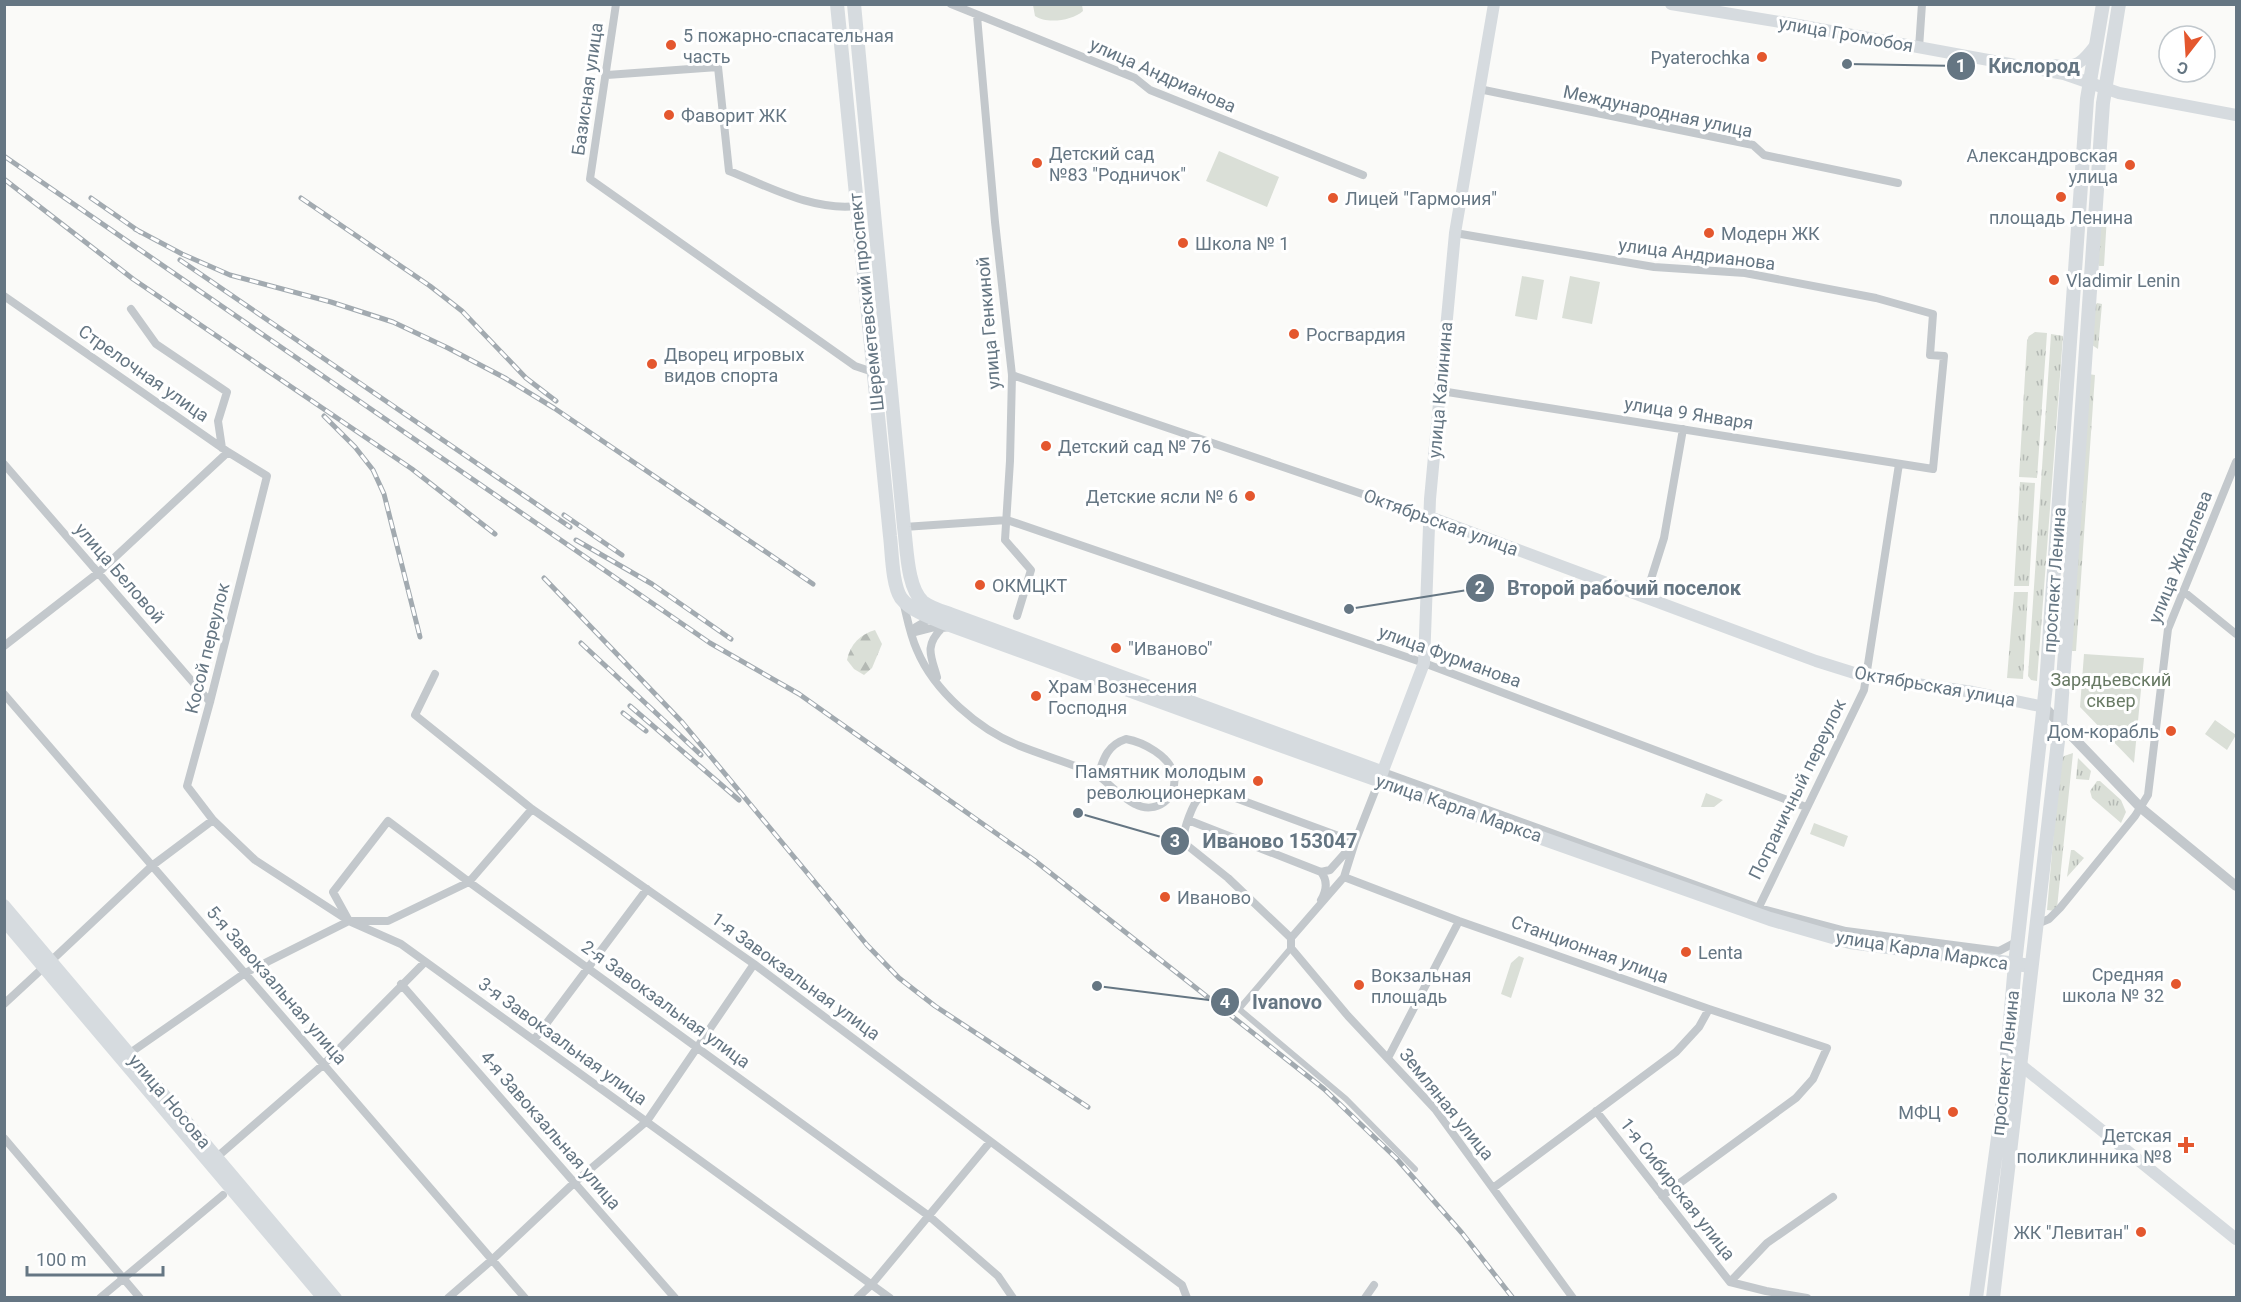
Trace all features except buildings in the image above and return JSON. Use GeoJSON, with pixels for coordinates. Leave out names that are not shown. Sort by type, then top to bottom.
{"type":"FeatureCollection","features":[{"type":"Feature","properties":{"kind":"main road","name":"Шереметевский проспект"},"geometry":{"type":"LineString","coordinates":[[837,4],[890,536],[896,582],[908,603]]}},
{"type":"Feature","properties":{"kind":"main road","name":"Шереметевский проспект"},"geometry":{"type":"LineString","coordinates":[[855,4],[904,527],[914,590]]}},
{"type":"Feature","properties":{"kind":"main road","name":"улица Калинина"},"geometry":{"type":"LineString","coordinates":[[1381,777],[1424,663],[1430,517],[1455,233],[1494,4]]}},
{"type":"Feature","properties":{"kind":"main road","name":"улица Громобоя"},"geometry":{"type":"LineString","coordinates":[[1671,4],[2065,67],[2089,84]]}},
{"type":"Feature","properties":{"kind":"main road","name":"улица Громобоя"},"geometry":{"type":"LineString","coordinates":[[1721,4],[2064,74],[2105,89],[2236,115]]}},
{"type":"Feature","properties":{"kind":"main road","name":"проспект Ленина"},"geometry":{"type":"LineString","coordinates":[[1976,1298],[2007,1056],[2044,707],[2089,84],[2103,4]]}},
{"type":"Feature","properties":{"kind":"main road","name":"проспект Ленина"},"geometry":{"type":"LineString","coordinates":[[1993,1298],[2022,1066],[2031,966],[2060,724],[2105,89],[2119,4]]}},
{"type":"Feature","properties":{"kind":"main road"},"geometry":{"type":"LineString","coordinates":[[2065,67],[2079,63],[2097,44]]}},
{"type":"Feature","properties":{"kind":"main road"},"geometry":{"type":"LineString","coordinates":[[856,206],[874,204]]}},
{"type":"Feature","properties":{"kind":"main road"},"geometry":{"type":"LineString","coordinates":[[873,372],[890,371]]}},
{"type":"Feature","properties":{"kind":"main road","name":"Октябрьская улица"},"geometry":{"type":"LineString","coordinates":[[1430,517],[1807,658],[1867,677],[2005,698],[2044,707]]}},
{"type":"Feature","properties":{"kind":"main road","name":"улица Карла Маркса"},"geometry":{"type":"LineString","coordinates":[[914,590],[926,604],[950,622]]}},
{"type":"Feature","properties":{"kind":"main road","name":"улица Карла Маркса"},"geometry":{"type":"LineString","coordinates":[[908,603],[931,618],[950,622],[1757,911],[1850,942],[2031,966]]}},
{"type":"Feature","properties":{"kind":"main road","name":"улица Носова"},"geometry":{"type":"LineString","coordinates":[[4,905],[48,964],[214,1160],[336,1298]]}},
{"type":"Feature","properties":{"kind":"main road","name":"улица Носова"},"geometry":{"type":"LineString","coordinates":[[4,921],[48,964]]}},
{"type":"Feature","properties":{"kind":"main road"},"geometry":{"type":"LineString","coordinates":[[2007,1056],[2236,1239]]}},
{"type":"Feature","properties":{"kind":"main road","name":"улица Носова"},"geometry":{"type":"LineString","coordinates":[[214,1160],[323,1298]]}},
{"type":"Feature","properties":{"kind":"street","name":"Базисная улица"},"geometry":{"type":"LineString","coordinates":[[616,4],[590,179],[855,366],[873,372]]}},
{"type":"Feature","properties":{"kind":"street","name":"улица Андрианова"},"geometry":{"type":"LineString","coordinates":[[951,4],[1135,78],[1150,90],[1224,121],[1363,175]]}},
{"type":"Feature","properties":{"kind":"street"},"geometry":{"type":"LineString","coordinates":[[1919,44],[1922,4]]}},
{"type":"Feature","properties":{"kind":"street","name":"улица Генкиной"},"geometry":{"type":"LineString","coordinates":[[977,16],[1012,375],[1005,540],[1031,570],[1017,616]]}},
{"type":"Feature","properties":{"kind":"street"},"geometry":{"type":"LineString","coordinates":[[607,75],[718,68],[729,171],[820,206],[838,208],[856,206]]}},
{"type":"Feature","properties":{"kind":"street","name":"Международная улица"},"geometry":{"type":"LineString","coordinates":[[1479,89],[1753,146],[1764,155],[1898,183]]}},
{"type":"Feature","properties":{"kind":"street","name":"улица Андрианова"},"geometry":{"type":"LineString","coordinates":[[1455,233],[1654,267],[1745,273],[1876,298],[1933,314],[1930,355],[1944,356],[1933,468]]}},
{"type":"Feature","properties":{"kind":"street","name":"Стрелочная улица"},"geometry":{"type":"LineString","coordinates":[[5,298],[225,450],[267,476]]}},
{"type":"Feature","properties":{"kind":"street"},"geometry":{"type":"LineString","coordinates":[[4,646],[98,573],[225,450],[218,422],[227,392],[156,344],[131,309]]}},
{"type":"Feature","properties":{"kind":"street","name":"Октябрьская улица"},"geometry":{"type":"LineString","coordinates":[[1012,375],[1430,517]]}},
{"type":"Feature","properties":{"kind":"street","name":"улица 9 Января"},"geometry":{"type":"LineString","coordinates":[[1441,391],[1933,468]]}},
{"type":"Feature","properties":{"kind":"street"},"geometry":{"type":"LineString","coordinates":[[1645,598],[1664,538],[1683,429]]}},
{"type":"Feature","properties":{"kind":"street","name":"улица Жиделева"},"geometry":{"type":"LineString","coordinates":[[2141,808],[2148,795],[2166,638],[2236,462]]}},
{"type":"Feature","properties":{"kind":"street","name":"улица Беловой"},"geometry":{"type":"LineString","coordinates":[[4,464],[210,702]]}},
{"type":"Feature","properties":{"kind":"street","name":"Пограничный переулок"},"geometry":{"type":"LineString","coordinates":[[1757,911],[1864,690],[1899,464]]}},
{"type":"Feature","properties":{"kind":"street","name":"Косой переулок"},"geometry":{"type":"LineString","coordinates":[[213,820],[187,786],[267,476]]}},
{"type":"Feature","properties":{"kind":"street","name":"улица Фурманова"},"geometry":{"type":"LineString","coordinates":[[904,527],[1007,520],[1424,663],[1806,807]]}},
{"type":"Feature","properties":{"kind":"street"},"geometry":{"type":"LineString","coordinates":[[914,590],[908,603],[917,650],[958,706],[993,733],[1019,746],[1098,775],[1135,804],[1149,808],[1158,807],[1170,797],[1174,775],[1170,766],[1150,748],[1138,741],[1126,739],[1115,743],[1106,753],[1098,775]]}},
{"type":"Feature","properties":{"kind":"street"},"geometry":{"type":"LineString","coordinates":[[2183,591],[2236,633]]}},
{"type":"Feature","properties":{"kind":"street"},"geometry":{"type":"LineString","coordinates":[[908,603],[912,633]]}},
{"type":"Feature","properties":{"kind":"street"},"geometry":{"type":"LineString","coordinates":[[912,633],[916,627],[931,618]]}},
{"type":"Feature","properties":{"kind":"street"},"geometry":{"type":"LineString","coordinates":[[912,633],[950,622]]}},
{"type":"Feature","properties":{"kind":"street"},"geometry":{"type":"LineString","coordinates":[[939,683],[930,653],[930,644],[942,628],[950,622]]}},
{"type":"Feature","properties":{"kind":"street","name":"1-я Завокзальная улица"},"geometry":{"type":"LineString","coordinates":[[435,674],[415,715],[532,809],[754,964],[862,1043],[1182,1285],[1187,1298]]}},
{"type":"Feature","properties":{"kind":"street","name":"5-я Завокзальная улица"},"geometry":{"type":"LineString","coordinates":[[4,694],[525,1298]]}},
{"type":"Feature","properties":{"kind":"street"},"geometry":{"type":"LineString","coordinates":[[2044,707],[2141,808],[2236,886]]}},
{"type":"Feature","properties":{"kind":"street"},"geometry":{"type":"LineString","coordinates":[[1381,777],[1355,842],[1344,877],[1291,938],[1291,948],[1239,1009],[1346,1099],[1415,1168]]}},
{"type":"Feature","properties":{"kind":"street"},"geometry":{"type":"LineString","coordinates":[[1291,938],[1215,867],[1188,846],[1184,834],[1198,798],[1208,793],[1222,793],[1355,842]]}},
{"type":"Feature","properties":{"kind":"street"},"geometry":{"type":"LineString","coordinates":[[2037,924],[2049,919],[2060,909],[2141,808]]}},
{"type":"Feature","properties":{"kind":"street"},"geometry":{"type":"LineString","coordinates":[[125,1055],[245,974],[349,921],[388,921],[469,882],[532,809]]}},
{"type":"Feature","properties":{"kind":"street"},"geometry":{"type":"LineString","coordinates":[[4,1004],[153,865],[213,820]]}},
{"type":"Feature","properties":{"kind":"street","name":"3-я Завокзальная улица"},"geometry":{"type":"LineString","coordinates":[[213,820],[255,860],[349,921],[400,944],[890,1298]]}},
{"type":"Feature","properties":{"kind":"street"},"geometry":{"type":"LineString","coordinates":[[1188,820],[1321,872],[1326,878],[1325,892],[1314,913]]}},
{"type":"Feature","properties":{"kind":"street","name":"2-я Завокзальная улица"},"geometry":{"type":"LineString","coordinates":[[349,921],[333,892],[388,821],[929,1216],[998,1276],[1013,1298]]}},
{"type":"Feature","properties":{"kind":"street"},"geometry":{"type":"LineString","coordinates":[[1321,872],[1330,870],[1355,842]]}},
{"type":"Feature","properties":{"kind":"street","name":"Станционная улица"},"geometry":{"type":"LineString","coordinates":[[1344,877],[1459,921],[1827,1048],[1813,1079],[1796,1098],[1662,1196]]}},
{"type":"Feature","properties":{"kind":"street"},"geometry":{"type":"LineString","coordinates":[[534,1040],[647,889]]}},
{"type":"Feature","properties":{"kind":"street","name":"улица Карла Маркса"},"geometry":{"type":"LineString","coordinates":[[1757,911],[1846,931],[1999,951],[2018,941]]}},
{"type":"Feature","properties":{"kind":"street"},"geometry":{"type":"LineString","coordinates":[[1388,1058],[1459,921]]}},
{"type":"Feature","properties":{"kind":"street","name":"Земляная улица"},"geometry":{"type":"LineString","coordinates":[[1291,948],[1348,1016],[1435,1109],[1573,1298]]}},
{"type":"Feature","properties":{"kind":"street"},"geometry":{"type":"LineString","coordinates":[[214,1160],[324,1064],[425,962]]}},
{"type":"Feature","properties":{"kind":"street"},"geometry":{"type":"LineString","coordinates":[[448,1298],[575,1182],[647,1121],[754,964]]}},
{"type":"Feature","properties":{"kind":"street","name":"4-я Завокзальная улица"},"geometry":{"type":"LineString","coordinates":[[401,984],[675,1298]]}},
{"type":"Feature","properties":{"kind":"street"},"geometry":{"type":"LineString","coordinates":[[1493,1188],[1676,1052],[1699,1027],[1709,1009]]}},
{"type":"Feature","properties":{"kind":"street","name":"1-я Сибирская улица"},"geometry":{"type":"LineString","coordinates":[[1596,1111],[1730,1282],[1807,1298]]}},
{"type":"Feature","properties":{"kind":"street"},"geometry":{"type":"LineString","coordinates":[[4,1138],[140,1298]]}},
{"type":"Feature","properties":{"kind":"street"},"geometry":{"type":"LineString","coordinates":[[857,1298],[872,1284],[990,1142]]}},
{"type":"Feature","properties":{"kind":"street"},"geometry":{"type":"LineString","coordinates":[[100,1298],[223,1195]]}},
{"type":"Feature","properties":{"kind":"street"},"geometry":{"type":"LineString","coordinates":[[1730,1282],[1767,1243],[1833,1197]]}},
{"type":"Feature","properties":{"kind":"street"},"geometry":{"type":"LineString","coordinates":[[1365,1298],[1374,1285]]}},
{"type":"Feature","properties":{"kind":"green space"},"geometry":{"type":"Polygon","coordinates":[[[1033,5],[1082,5],[1083,11],[1066,19],[1052,21],[1035,16],[1033,5]]]}},
{"type":"Feature","properties":{"kind":"green space"},"geometry":{"type":"Polygon","coordinates":[[[1219,151],[1279,177],[1267,207],[1206,181],[1219,151]]]}},
{"type":"Feature","properties":{"kind":"green space"},"geometry":{"type":"Polygon","coordinates":[[[2100,216],[2107,216],[2104,266],[2099,266],[2098,263],[2100,216]]]}},
{"type":"Feature","properties":{"kind":"green space"},"geometry":{"type":"Polygon","coordinates":[[[1522,276],[1544,280],[1537,320],[1515,316],[1522,276]]]}},
{"type":"Feature","properties":{"kind":"green space"},"geometry":{"type":"Polygon","coordinates":[[[1570,276],[1600,282],[1592,324],[1562,318],[1570,276]]]}},
{"type":"Feature","properties":{"kind":"green space"},"geometry":{"type":"Polygon","coordinates":[[[2097,303],[2102,304],[2098,349],[2092,345],[2097,303]]]}},
{"type":"Feature","properties":{"kind":"green space"},"geometry":{"type":"Polygon","coordinates":[[[2035,332],[2047,333],[2037,478],[2019,477],[2027,341],[2029,336],[2035,332]]]}},
{"type":"Feature","properties":{"kind":"green space"},"geometry":{"type":"Polygon","coordinates":[[[2051,334],[2063,336],[2037,681],[2031,680],[2028,676],[2051,334]]]}},
{"type":"Feature","properties":{"kind":"green space"},"geometry":{"type":"Polygon","coordinates":[[[2088,374],[2095,375],[2076,651],[2071,651],[2088,374]]]}},
{"type":"Feature","properties":{"kind":"green space"},"geometry":{"type":"Polygon","coordinates":[[[2020,482],[2035,483],[2029,586],[2014,586],[2020,482]]]}},
{"type":"Feature","properties":{"kind":"green space"},"geometry":{"type":"Polygon","coordinates":[[[2014,592],[2028,592],[2023,679],[2007,678],[2014,592]]]}},
{"type":"Feature","properties":{"kind":"green space"},"geometry":{"type":"Polygon","coordinates":[[[875,630],[882,644],[872,668],[864,675],[854,669],[847,660],[857,640],[875,630]]]}},
{"type":"Feature","properties":{"kind":"green space","name":"Зарядьевский сквер"},"geometry":{"type":"Polygon","coordinates":[[[2084,654],[2144,658],[2134,763],[2080,707],[2084,654]]]}},
{"type":"Feature","properties":{"kind":"green space"},"geometry":{"type":"Polygon","coordinates":[[[2215,720],[2236,735],[2227,750],[2205,734],[2215,720]]]}},
{"type":"Feature","properties":{"kind":"green space"},"geometry":{"type":"Polygon","coordinates":[[[2073,753],[2057,908],[2056,911],[2047,910],[2060,761],[2064,756],[2073,753]]]}},
{"type":"Feature","properties":{"kind":"green space"},"geometry":{"type":"Polygon","coordinates":[[[2078,758],[2091,771],[2089,780],[2076,779],[2078,758]]]}},
{"type":"Feature","properties":{"kind":"green space"},"geometry":{"type":"Polygon","coordinates":[[[2097,781],[2100,781],[2121,800],[2126,812],[2121,823],[2092,798],[2090,791],[2097,781]]]}},
{"type":"Feature","properties":{"kind":"green space"},"geometry":{"type":"Polygon","coordinates":[[[1706,793],[1723,800],[1714,807],[1701,807],[1706,793]]]}},
{"type":"Feature","properties":{"kind":"green space"},"geometry":{"type":"Polygon","coordinates":[[[1814,823],[1848,836],[1844,847],[1810,834],[1814,823]]]}},
{"type":"Feature","properties":{"kind":"green space"},"geometry":{"type":"Polygon","coordinates":[[[2071,850],[2084,858],[2067,877],[2071,850]]]}},
{"type":"Feature","properties":{"kind":"green space"},"geometry":{"type":"Polygon","coordinates":[[[1519,956],[1524,958],[1511,998],[1501,994],[1511,963],[1519,956]]]}},
{"type":"Feature","properties":{"kind":"tunnel"},"geometry":{"type":"LineString","coordinates":[[2011,221],[2035,222]]}},
{"type":"Feature","properties":{"kind":"railway"},"geometry":{"type":"LineString","coordinates":[[4,156],[710,643],[799,694],[1034,860],[1324,1089],[1396,1158],[1462,1233],[1513,1298]]}},
{"type":"Feature","properties":{"kind":"railway"},"geometry":{"type":"LineString","coordinates":[[4,179],[133,279],[412,469],[495,534]]}},
{"type":"Feature","properties":{"kind":"railway"},"geometry":{"type":"LineString","coordinates":[[91,198],[140,232]]}},
{"type":"Feature","properties":{"kind":"railway"},"geometry":{"type":"LineString","coordinates":[[301,198],[430,286],[462,311],[526,378],[556,401]]}},
{"type":"Feature","properties":{"kind":"railway"},"geometry":{"type":"LineString","coordinates":[[135,229],[182,254],[230,275],[331,302],[393,322],[448,348],[505,378],[554,408],[813,584]]}},
{"type":"Feature","properties":{"kind":"railway"},"geometry":{"type":"LineString","coordinates":[[180,260],[570,527]]}},
{"type":"Feature","properties":{"kind":"railway"},"geometry":{"type":"LineString","coordinates":[[324,416],[355,447],[373,470],[384,494],[420,637]]}},
{"type":"Feature","properties":{"kind":"railway"},"geometry":{"type":"LineString","coordinates":[[564,515],[622,555]]}},
{"type":"Feature","properties":{"kind":"railway"},"geometry":{"type":"LineString","coordinates":[[576,540],[652,584],[731,639]]}},
{"type":"Feature","properties":{"kind":"railway"},"geometry":{"type":"LineString","coordinates":[[544,578],[682,722],[867,945],[899,978],[935,1006],[1088,1107]]}},
{"type":"Feature","properties":{"kind":"railway"},"geometry":{"type":"LineString","coordinates":[[581,643],[701,755]]}},
{"type":"Feature","properties":{"kind":"railway"},"geometry":{"type":"LineString","coordinates":[[630,706],[739,800]]}},
{"type":"Feature","properties":{"kind":"railway"},"geometry":{"type":"LineString","coordinates":[[623,713],[646,731]]}},
{"type":"Feature","properties":{"kind":"place","name":"5 пожарно-спасательная часть"},"geometry":{"type":"Point","coordinates":[671,45]}},
{"type":"Feature","properties":{"kind":"place","name":"Pyaterochka"},"geometry":{"type":"Point","coordinates":[1762,57]}},
{"type":"Feature","properties":{"kind":"place","name":"Кислород"},"geometry":{"type":"Point","coordinates":[1847,64]}},
{"type":"Feature","properties":{"kind":"place","name":"Фаворит ЖК"},"geometry":{"type":"Point","coordinates":[669,115]}},
{"type":"Feature","properties":{"kind":"place","name":"Детский сад №83 \"Родничок\""},"geometry":{"type":"Point","coordinates":[1037,163]}},
{"type":"Feature","properties":{"kind":"place","name":"Александровская улица"},"geometry":{"type":"Point","coordinates":[2130,165]}},
{"type":"Feature","properties":{"kind":"place","name":"площадь Ленина"},"geometry":{"type":"Point","coordinates":[2061,197]}},
{"type":"Feature","properties":{"kind":"place","name":"Лицей \"Гармония\""},"geometry":{"type":"Point","coordinates":[1333,198]}},
{"type":"Feature","properties":{"kind":"place","name":"Модерн ЖК"},"geometry":{"type":"Point","coordinates":[1709,233]}},
{"type":"Feature","properties":{"kind":"place","name":"Школа № 1"},"geometry":{"type":"Point","coordinates":[1183,243]}},
{"type":"Feature","properties":{"kind":"place","name":"Vladimir Lenin"},"geometry":{"type":"Point","coordinates":[2054,280]}},
{"type":"Feature","properties":{"kind":"place","name":"Росгвардия"},"geometry":{"type":"Point","coordinates":[1294,334]}},
{"type":"Feature","properties":{"kind":"place","name":"Дворец игровых видов спорта"},"geometry":{"type":"Point","coordinates":[652,364]}},
{"type":"Feature","properties":{"kind":"place","name":"Детский сад № 76"},"geometry":{"type":"Point","coordinates":[1046,446]}},
{"type":"Feature","properties":{"kind":"place","name":"Детские ясли № 6"},"geometry":{"type":"Point","coordinates":[1250,496]}},
{"type":"Feature","properties":{"kind":"place","name":"ОКМЦКТ"},"geometry":{"type":"Point","coordinates":[980,585]}},
{"type":"Feature","properties":{"kind":"place","name":"Второй рабочий поселок"},"geometry":{"type":"Point","coordinates":[1349,609]}},
{"type":"Feature","properties":{"kind":"place","name":"\"Иваново\""},"geometry":{"type":"Point","coordinates":[1116,648]}},
{"type":"Feature","properties":{"kind":"place","name":"Храм Вознесения Господня"},"geometry":{"type":"Point","coordinates":[1036,696]}},
{"type":"Feature","properties":{"kind":"place","name":"Дом-корабль"},"geometry":{"type":"Point","coordinates":[2171,731]}},
{"type":"Feature","properties":{"kind":"place","name":"Памятник молодым революционеркам"},"geometry":{"type":"Point","coordinates":[1258,781]}},
{"type":"Feature","properties":{"kind":"place","name":"Иваново 153047"},"geometry":{"type":"Point","coordinates":[1078,813]}},
{"type":"Feature","properties":{"kind":"place","name":"Иваново"},"geometry":{"type":"Point","coordinates":[1165,897]}},
{"type":"Feature","properties":{"kind":"place","name":"Lenta"},"geometry":{"type":"Point","coordinates":[1686,952]}},
{"type":"Feature","properties":{"kind":"place","name":"Средняя школа № 32"},"geometry":{"type":"Point","coordinates":[2176,984]}},
{"type":"Feature","properties":{"kind":"place","name":"Вокзальная площадь"},"geometry":{"type":"Point","coordinates":[1359,985]}},
{"type":"Feature","properties":{"kind":"place","name":"Ivanovo"},"geometry":{"type":"Point","coordinates":[1097,986]}},
{"type":"Feature","properties":{"kind":"place","name":"МФЦ"},"geometry":{"type":"Point","coordinates":[1953,1112]}},
{"type":"Feature","properties":{"kind":"place","name":"Детская поликлинника №8"},"geometry":{"type":"Point","coordinates":[2186,1145]}},
{"type":"Feature","properties":{"kind":"place","name":"ЖК \"Левитан\""},"geometry":{"type":"Point","coordinates":[2141,1232]}}]}
